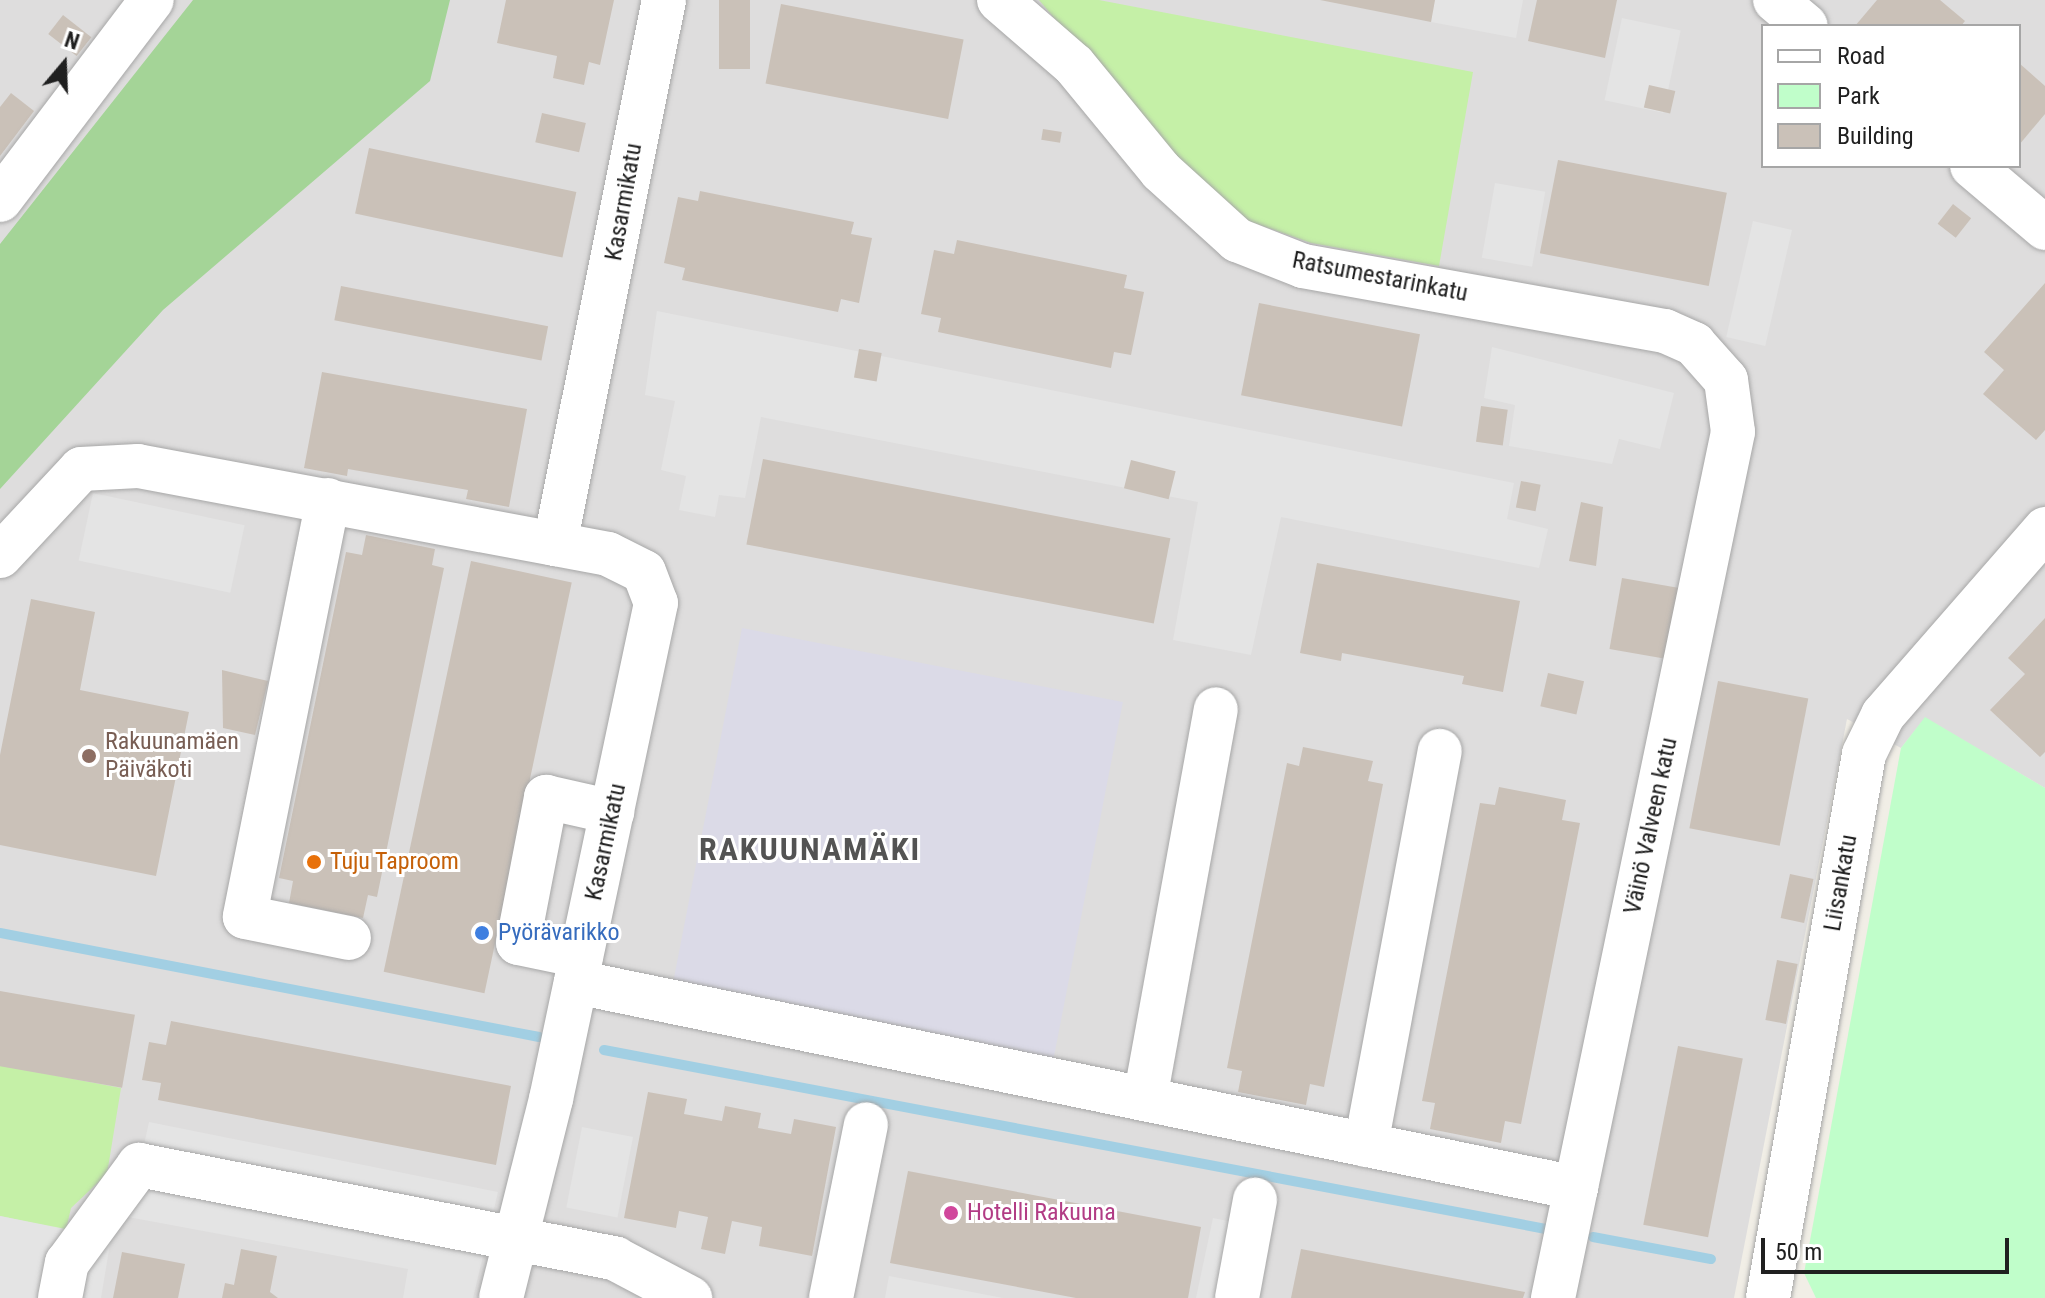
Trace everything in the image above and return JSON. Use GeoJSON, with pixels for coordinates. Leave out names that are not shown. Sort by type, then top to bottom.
{"type":"FeatureCollection","features":[{"type":"Feature","properties":{"kind":"street"},"geometry":{"type":"LineString","coordinates":[[0,200],[152,0]]}},
{"type":"Feature","properties":{"kind":"street","name":"Kasarmikatu"},"geometry":{"type":"LineString","coordinates":[[555,544],[664,0]]}},
{"type":"Feature","properties":{"kind":"street","name":"Ratsumestarinkatu"},"geometry":{"type":"LineString","coordinates":[[999,0],[1074,65],[1161,171],[1237,240],[1303,266],[1665,331],[1710,357]]}},
{"type":"Feature","properties":{"kind":"street"},"geometry":{"type":"LineString","coordinates":[[1775,0],[1804,24]]}},
{"type":"Feature","properties":{"kind":"street"},"geometry":{"type":"LineString","coordinates":[[1974,168],[2045,228]]}},
{"type":"Feature","properties":{"kind":"street","name":"Väinö Valveen katu"},"geometry":{"type":"LineString","coordinates":[[1553,1298],[1733,432],[1726,380],[1710,357]]}},
{"type":"Feature","properties":{"kind":"street","name":"Kasarmikatu"},"geometry":{"type":"LineString","coordinates":[[0,556],[81,469],[138,466],[608,554],[644,572],[656,603],[579,969],[501,1298]]}},
{"type":"Feature","properties":{"kind":"street"},"geometry":{"type":"LineString","coordinates":[[328,500],[245,917],[349,938]]}},
{"type":"Feature","properties":{"kind":"street","name":"Liisankatu"},"geometry":{"type":"LineString","coordinates":[[1768,1298],[1864,754],[1883,715],[2045,529]]}},
{"type":"Feature","properties":{"kind":"street"},"geometry":{"type":"LineString","coordinates":[[1145,1099],[1216,709]]}},
{"type":"Feature","properties":{"kind":"street"},"geometry":{"type":"LineString","coordinates":[[1366,1145],[1440,751]]}},
{"type":"Feature","properties":{"kind":"street"},"geometry":{"type":"LineString","coordinates":[[612,812],[546,797],[518,943],[579,969],[1145,1099],[1576,1188]]}},
{"type":"Feature","properties":{"kind":"street"},"geometry":{"type":"LineString","coordinates":[[831,1298],[866,1125]]}},
{"type":"Feature","properties":{"kind":"street"},"geometry":{"type":"LineString","coordinates":[[60,1298],[67,1263],[139,1165],[616,1259],[690,1298]]}},
{"type":"Feature","properties":{"kind":"street"},"geometry":{"type":"LineString","coordinates":[[1237,1298],[1255,1200]]}},
{"type":"Feature","properties":{"kind":"shaded area","name":"RAKUUNAMÄKI"},"geometry":{"type":"Polygon","coordinates":[[[0,0],[2045,0],[2045,788],[1925,718],[1901,748],[1847,719],[1734,1298],[0,1298],[0,0]]]}},
{"type":"Feature","properties":{"kind":"shaded area"},"geometry":{"type":"Polygon","coordinates":[[[1435,0],[1523,0],[1516,38],[1431,22],[1435,0]]]}},
{"type":"Feature","properties":{"kind":"shaded area"},"geometry":{"type":"Polygon","coordinates":[[[1622,18],[1681,30],[1663,113],[1605,100],[1622,18]]]}},
{"type":"Feature","properties":{"kind":"shaded area"},"geometry":{"type":"Polygon","coordinates":[[[1495,183],[1545,192],[1532,267],[1482,258],[1495,183]]]}},
{"type":"Feature","properties":{"kind":"shaded area"},"geometry":{"type":"Polygon","coordinates":[[[1753,221],[1792,230],[1765,346],[1726,337],[1753,221]]]}},
{"type":"Feature","properties":{"kind":"shaded area"},"geometry":{"type":"Polygon","coordinates":[[[657,311],[1514,483],[1507,519],[1548,529],[1539,568],[1281,517],[1251,655],[1173,640],[1198,502],[761,417],[745,498],[719,495],[715,517],[679,510],[686,476],[661,470],[675,401],[645,395],[657,311]]]}},
{"type":"Feature","properties":{"kind":"shaded area"},"geometry":{"type":"Polygon","coordinates":[[[1492,347],[1674,393],[1660,449],[1619,439],[1612,464],[1509,446],[1515,405],[1484,398],[1492,347]]]}},
{"type":"Feature","properties":{"kind":"shaded area"},"geometry":{"type":"Polygon","coordinates":[[[93,493],[245,525],[230,593],[79,560],[93,493]]]}},
{"type":"Feature","properties":{"kind":"shaded area"},"geometry":{"type":"Polygon","coordinates":[[[742,628],[1123,702],[1052,1065],[671,991],[742,628]]]}},
{"type":"Feature","properties":{"kind":"shaded area"},"geometry":{"type":"Polygon","coordinates":[[[149,1122],[498,1192],[473,1298],[403,1298],[408,1269],[128,1217],[149,1122]]]}},
{"type":"Feature","properties":{"kind":"shaded area"},"geometry":{"type":"Polygon","coordinates":[[[582,1127],[633,1137],[617,1217],[566,1207],[582,1127]]]}},
{"type":"Feature","properties":{"kind":"shaded area"},"geometry":{"type":"Polygon","coordinates":[[[0,1216],[111,1238],[101,1298],[0,1298],[0,1216]]]}},
{"type":"Feature","properties":{"kind":"shaded area"},"geometry":{"type":"Polygon","coordinates":[[[1213,1218],[1251,1226],[1236,1298],[1196,1298],[1213,1218]]]}},
{"type":"Feature","properties":{"kind":"shaded area"},"geometry":{"type":"Polygon","coordinates":[[[889,1276],[1003,1298],[885,1298],[889,1276]]]}},
{"type":"Feature","properties":{"kind":"green space"},"geometry":{"type":"Polygon","coordinates":[[[193,0],[450,0],[430,81],[163,310],[0,489],[0,244],[193,0]]]}},
{"type":"Feature","properties":{"kind":"green space"},"geometry":{"type":"Polygon","coordinates":[[[1039,0],[1099,0],[1473,72],[1439,266],[1311,243],[1237,217],[1185,175],[1039,0]]]}},
{"type":"Feature","properties":{"kind":"green space"},"geometry":{"type":"Polygon","coordinates":[[[1925,717],[2045,788],[2045,1298],[1816,1298],[1804,1273],[1901,748],[1925,717]]]}},
{"type":"Feature","properties":{"kind":"green space"},"geometry":{"type":"Polygon","coordinates":[[[0,1065],[121,1088],[107,1174],[71,1208],[66,1230],[0,1216],[0,1065]]]}},
{"type":"Feature","properties":{"kind":"building"},"geometry":{"type":"Polygon","coordinates":[[[506,0],[614,0],[600,65],[589,62],[584,85],[553,78],[557,56],[497,43],[506,0]]]}},
{"type":"Feature","properties":{"kind":"building"},"geometry":{"type":"Polygon","coordinates":[[[719,0],[750,0],[750,69],[719,69],[719,0]]]}},
{"type":"Feature","properties":{"kind":"building"},"geometry":{"type":"Polygon","coordinates":[[[1320,0],[1435,0],[1431,22],[1320,0]]]}},
{"type":"Feature","properties":{"kind":"building"},"geometry":{"type":"Polygon","coordinates":[[[1537,0],[1617,0],[1605,58],[1528,41],[1537,0]]]}},
{"type":"Feature","properties":{"kind":"building"},"geometry":{"type":"Polygon","coordinates":[[[1877,0],[1940,0],[1965,21],[1963,24],[1857,24],[1877,0]]]}},
{"type":"Feature","properties":{"kind":"building"},"geometry":{"type":"Polygon","coordinates":[[[781,4],[964,39],[948,119],[766,84],[781,4]]]}},
{"type":"Feature","properties":{"kind":"building"},"geometry":{"type":"Polygon","coordinates":[[[63,15],[91,37],[77,56],[48,34],[63,15]]]}},
{"type":"Feature","properties":{"kind":"building"},"geometry":{"type":"Polygon","coordinates":[[[2021,65],[2045,86],[2045,114],[2021,143],[2021,65]]]}},
{"type":"Feature","properties":{"kind":"building"},"geometry":{"type":"Polygon","coordinates":[[[1649,85],[1675,91],[1670,113],[1644,107],[1649,85]]]}},
{"type":"Feature","properties":{"kind":"building"},"geometry":{"type":"Polygon","coordinates":[[[11,93],[34,111],[0,156],[0,107],[11,93]]]}},
{"type":"Feature","properties":{"kind":"building"},"geometry":{"type":"Polygon","coordinates":[[[542,113],[586,123],[579,152],[535,142],[542,113]]]}},
{"type":"Feature","properties":{"kind":"building"},"geometry":{"type":"Polygon","coordinates":[[[1043,129],[1062,132],[1060,143],[1041,140],[1043,129]]]}},
{"type":"Feature","properties":{"kind":"building"},"geometry":{"type":"Polygon","coordinates":[[[369,148],[576,192],[562,258],[355,214],[369,148]]]}},
{"type":"Feature","properties":{"kind":"building"},"geometry":{"type":"Polygon","coordinates":[[[1558,160],[1727,193],[1709,286],[1540,253],[1558,160]]]}},
{"type":"Feature","properties":{"kind":"building"},"geometry":{"type":"Polygon","coordinates":[[[700,191],[854,222],[851,234],[872,238],[859,303],[841,299],[838,312],[682,280],[685,268],[664,263],[678,197],[698,201],[700,191]]]}},
{"type":"Feature","properties":{"kind":"building"},"geometry":{"type":"Polygon","coordinates":[[[1953,204],[1971,218],[1956,238],[1938,224],[1953,204]]]}},
{"type":"Feature","properties":{"kind":"building"},"geometry":{"type":"Polygon","coordinates":[[[957,240],[1127,275],[1124,288],[1144,292],[1131,355],[1114,352],[1111,368],[938,332],[941,318],[921,314],[934,250],[954,254],[957,240]]]}},
{"type":"Feature","properties":{"kind":"building"},"geometry":{"type":"Polygon","coordinates":[[[2045,283],[2045,430],[2036,440],[1983,394],[2004,370],[1984,352],[2045,283]]]}},
{"type":"Feature","properties":{"kind":"building"},"geometry":{"type":"Polygon","coordinates":[[[341,286],[548,326],[541,361],[334,320],[341,286]]]}},
{"type":"Feature","properties":{"kind":"building"},"geometry":{"type":"Polygon","coordinates":[[[1259,303],[1420,334],[1402,427],[1241,395],[1259,303]]]}},
{"type":"Feature","properties":{"kind":"building"},"geometry":{"type":"Polygon","coordinates":[[[859,349],[882,353],[877,382],[854,378],[859,349]]]}},
{"type":"Feature","properties":{"kind":"building"},"geometry":{"type":"Polygon","coordinates":[[[322,372],[527,409],[509,507],[466,499],[468,490],[348,469],[347,476],[304,468],[322,372]]]}},
{"type":"Feature","properties":{"kind":"building"},"geometry":{"type":"Polygon","coordinates":[[[1481,406],[1508,410],[1503,445],[1476,442],[1481,406]]]}},
{"type":"Feature","properties":{"kind":"building"},"geometry":{"type":"Polygon","coordinates":[[[763,459],[1170,538],[1154,624],[746,544],[763,459]]]}},
{"type":"Feature","properties":{"kind":"building"},"geometry":{"type":"Polygon","coordinates":[[[1131,460],[1176,471],[1169,499],[1124,488],[1131,460]]]}},
{"type":"Feature","properties":{"kind":"building"},"geometry":{"type":"Polygon","coordinates":[[[1521,481],[1541,485],[1535,511],[1516,508],[1521,481]]]}},
{"type":"Feature","properties":{"kind":"building"},"geometry":{"type":"Polygon","coordinates":[[[1581,502],[1603,507],[1596,566],[1569,561],[1581,502]]]}},
{"type":"Feature","properties":{"kind":"building"},"geometry":{"type":"Polygon","coordinates":[[[366,535],[435,549],[432,565],[444,568],[377,897],[368,895],[363,918],[289,903],[293,881],[279,878],[346,552],[362,555],[366,535]]]}},
{"type":"Feature","properties":{"kind":"building"},"geometry":{"type":"Polygon","coordinates":[[[471,561],[572,582],[484,993],[384,972],[471,561]]]}},
{"type":"Feature","properties":{"kind":"building"},"geometry":{"type":"Polygon","coordinates":[[[1317,563],[1520,601],[1503,692],[1462,684],[1464,676],[1342,653],[1341,661],[1300,653],[1317,563]]]}},
{"type":"Feature","properties":{"kind":"building"},"geometry":{"type":"Polygon","coordinates":[[[1622,578],[1682,589],[1670,659],[1609,649],[1622,578]]]}},
{"type":"Feature","properties":{"kind":"building"},"geometry":{"type":"Polygon","coordinates":[[[31,599],[95,612],[80,690],[189,712],[156,876],[0,845],[0,755],[31,599]]]}},
{"type":"Feature","properties":{"kind":"building"},"geometry":{"type":"Polygon","coordinates":[[[2045,618],[2045,752],[2040,757],[1990,710],[2025,674],[2008,658],[2045,618]]]}},
{"type":"Feature","properties":{"kind":"building"},"geometry":{"type":"Polygon","coordinates":[[[222,670],[268,681],[255,735],[223,728],[222,670]]]}},
{"type":"Feature","properties":{"kind":"building"},"geometry":{"type":"Polygon","coordinates":[[[1548,673],[1584,681],[1576,714],[1540,706],[1548,673]]]}},
{"type":"Feature","properties":{"kind":"building"},"geometry":{"type":"Polygon","coordinates":[[[1718,681],[1808,699],[1780,846],[1689,828],[1718,681]]]}},
{"type":"Feature","properties":{"kind":"building"},"geometry":{"type":"Polygon","coordinates":[[[1303,747],[1373,761],[1368,781],[1383,784],[1324,1087],[1310,1084],[1306,1105],[1238,1092],[1242,1071],[1227,1068],[1287,763],[1299,766],[1303,747]]]}},
{"type":"Feature","properties":{"kind":"building"},"geometry":{"type":"Polygon","coordinates":[[[1499,787],[1566,800],[1562,820],[1580,823],[1521,1124],[1505,1121],[1501,1143],[1430,1129],[1435,1103],[1422,1101],[1480,803],[1495,805],[1499,787]]]}},
{"type":"Feature","properties":{"kind":"building"},"geometry":{"type":"Polygon","coordinates":[[[1790,874],[1813,879],[1804,923],[1781,918],[1790,874]]]}},
{"type":"Feature","properties":{"kind":"building"},"geometry":{"type":"Polygon","coordinates":[[[1777,960],[1798,964],[1786,1024],[1765,1020],[1777,960]]]}},
{"type":"Feature","properties":{"kind":"building"},"geometry":{"type":"Polygon","coordinates":[[[0,991],[135,1015],[122,1088],[0,1066],[0,991]]]}},
{"type":"Feature","properties":{"kind":"building"},"geometry":{"type":"Polygon","coordinates":[[[171,1021],[511,1086],[496,1165],[158,1100],[161,1083],[142,1080],[149,1042],[166,1045],[171,1021]]]}},
{"type":"Feature","properties":{"kind":"building"},"geometry":{"type":"Polygon","coordinates":[[[1678,1046],[1743,1059],[1708,1237],[1643,1225],[1678,1046]]]}},
{"type":"Feature","properties":{"kind":"building"},"geometry":{"type":"Polygon","coordinates":[[[648,1092],[687,1099],[684,1114],[722,1121],[725,1106],[761,1113],[758,1128],[791,1134],[794,1119],[836,1127],[812,1256],[759,1246],[762,1227],[732,1221],[725,1254],[701,1249],[708,1217],[679,1211],[676,1228],[624,1218],[648,1092]]]}},
{"type":"Feature","properties":{"kind":"building"},"geometry":{"type":"Polygon","coordinates":[[[908,1171],[1201,1227],[1188,1298],[1076,1298],[890,1263],[908,1171]]]}},
{"type":"Feature","properties":{"kind":"building"},"geometry":{"type":"Polygon","coordinates":[[[241,1249],[277,1256],[270,1292],[278,1298],[222,1298],[225,1283],[234,1285],[241,1249]]]}},
{"type":"Feature","properties":{"kind":"building"},"geometry":{"type":"Polygon","coordinates":[[[1301,1249],[1525,1292],[1523,1298],[1291,1298],[1301,1249]]]}},
{"type":"Feature","properties":{"kind":"building"},"geometry":{"type":"Polygon","coordinates":[[[122,1252],[185,1264],[178,1298],[113,1298],[122,1252]]]}},
{"type":"Feature","properties":{"kind":"waterway"},"geometry":{"type":"LineString","coordinates":[[0,933],[539,1037]]}},
{"type":"Feature","properties":{"kind":"waterway"},"geometry":{"type":"LineString","coordinates":[[604,1050],[1551,1230]]}},
{"type":"Feature","properties":{"kind":"waterway"},"geometry":{"type":"LineString","coordinates":[[1593,1237],[1711,1259]]}},
{"type":"Feature","properties":{"kind":"place","name":"Rakuunamäen Päiväkoti"},"geometry":{"type":"Point","coordinates":[89,756]}},
{"type":"Feature","properties":{"kind":"place","name":"Tuju Taproom"},"geometry":{"type":"Point","coordinates":[314,862]}},
{"type":"Feature","properties":{"kind":"place","name":"Pyörävarikko"},"geometry":{"type":"Point","coordinates":[482,933]}},
{"type":"Feature","properties":{"kind":"place","name":"Hotelli Rakuuna"},"geometry":{"type":"Point","coordinates":[951,1213]}},
{"type":"Feature","properties":{"kind":"district","name":"RAKUUNAMÄKI"},"geometry":{"type":"Point","coordinates":[810,849]}}]}
